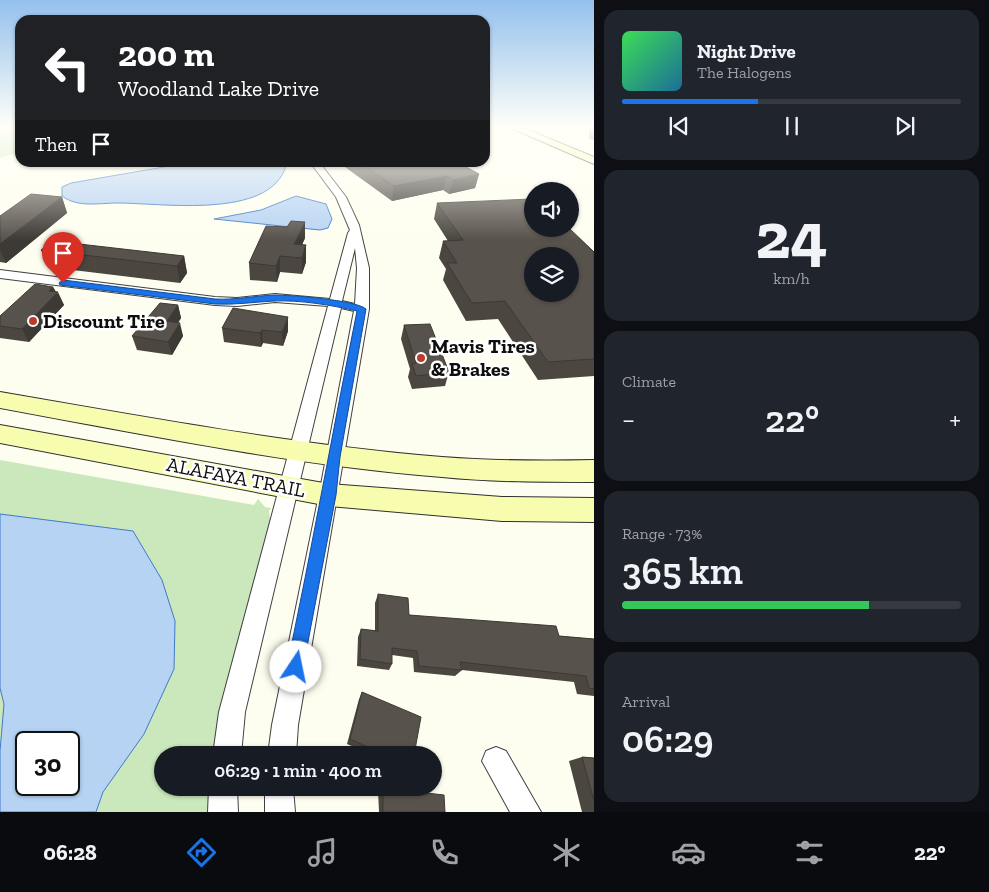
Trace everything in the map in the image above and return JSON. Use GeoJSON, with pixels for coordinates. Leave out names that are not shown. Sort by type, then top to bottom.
{"type":"FeatureCollection","features":[{"type":"Feature","properties":{"kind":"main road","name":"ALAFAYA TRAIL"},"geometry":{"type":"LineString","coordinates":[[0,400],[334,457],[482,470],[594,471]]}},
{"type":"Feature","properties":{"kind":"main road","name":"ALAFAYA TRAIL"},"geometry":{"type":"LineString","coordinates":[[0,434],[329,495],[485,508],[594,510]]}},
{"type":"Feature","properties":{"kind":"street"},"geometry":{"type":"LineString","coordinates":[[283,746],[285,725],[362,309],[363,266],[354,228],[340,194],[318,167]]}},
{"type":"Feature","properties":{"kind":"street"},"geometry":{"type":"LineString","coordinates":[[228,746],[232,712],[354,228]]}},
{"type":"Feature","properties":{"kind":"street"},"geometry":{"type":"LineString","coordinates":[[0,274],[215,302],[275,298],[336,303],[362,309]]}},
{"type":"Feature","properties":{"kind":"street"},"geometry":{"type":"LineString","coordinates":[[496,761],[525,807],[526,812]]}},
{"type":"Feature","properties":{"kind":"street"},"geometry":{"type":"LineString","coordinates":[[223,796],[223,812]]}},
{"type":"Feature","properties":{"kind":"street"},"geometry":{"type":"LineString","coordinates":[[279,796],[280,812]]}},
{"type":"Feature","properties":{"kind":"green space"},"geometry":{"type":"Polygon","coordinates":[[[0,460],[254,505],[258,499],[265,507],[271,508],[269,511],[272,533],[215,746],[154,746],[154,796],[215,796],[215,812],[0,812],[0,460]]]}},
{"type":"Feature","properties":{"kind":"water"},"geometry":{"type":"Polygon","coordinates":[[[164,167],[285,167],[276,183],[259,195],[212,205],[89,204],[75,202],[62,196],[62,187],[71,183],[164,167]]]}},
{"type":"Feature","properties":{"kind":"water"},"geometry":{"type":"Polygon","coordinates":[[[296,196],[326,204],[332,219],[328,228],[320,230],[214,219],[261,210],[296,196]]]}},
{"type":"Feature","properties":{"kind":"water"},"geometry":{"type":"Polygon","coordinates":[[[0,514],[133,531],[162,580],[175,621],[174,669],[144,734],[103,792],[96,812],[0,812],[0,751],[4,704],[0,688],[0,514]]]}},
{"type":"Feature","properties":{"kind":"building"},"geometry":{"type":"Polygon","coordinates":[[[366,167],[466,167],[479,174],[453,180],[447,176],[394,186],[366,167]]]}},
{"type":"Feature","properties":{"kind":"building"},"geometry":{"type":"Polygon","coordinates":[[[31,194],[62,197],[0,244],[0,216],[31,194]]]}},
{"type":"Feature","properties":{"kind":"building"},"geometry":{"type":"Polygon","coordinates":[[[524,199],[524,237],[578,237],[594,252],[594,359],[548,362],[505,301],[472,303],[447,263],[457,263],[443,241],[463,240],[437,203],[524,199]]]}},
{"type":"Feature","properties":{"kind":"building"},"geometry":{"type":"Polygon","coordinates":[[[291,221],[305,222],[294,244],[306,245],[302,258],[280,256],[276,266],[249,263],[266,226],[287,227],[291,221]]]}},
{"type":"Feature","properties":{"kind":"building"},"geometry":{"type":"Polygon","coordinates":[[[53,241],[184,256],[177,266],[41,250],[53,241]]]}},
{"type":"Feature","properties":{"kind":"building"},"geometry":{"type":"Polygon","coordinates":[[[35,284],[53,287],[49,291],[58,292],[22,329],[0,326],[0,316],[35,284]]]}},
{"type":"Feature","properties":{"kind":"building"},"geometry":{"type":"Polygon","coordinates":[[[160,303],[178,305],[167,321],[180,323],[168,342],[132,336],[160,303]]]}},
{"type":"Feature","properties":{"kind":"building"},"geometry":{"type":"Polygon","coordinates":[[[233,308],[288,317],[282,332],[262,330],[260,333],[222,328],[233,308]]]}},
{"type":"Feature","properties":{"kind":"building"},"geometry":{"type":"Polygon","coordinates":[[[430,324],[449,372],[416,376],[412,364],[416,363],[404,325],[430,324]]]}},
{"type":"Feature","properties":{"kind":"building"},"geometry":{"type":"Polygon","coordinates":[[[378,594],[408,598],[409,615],[556,626],[559,636],[594,639],[594,689],[589,688],[586,676],[460,662],[462,670],[419,666],[417,651],[392,648],[392,664],[360,659],[361,629],[378,631],[378,594]]]}},
{"type":"Feature","properties":{"kind":"building"},"geometry":{"type":"Polygon","coordinates":[[[362,692],[421,717],[416,746],[366,746],[350,739],[362,692]]]}},
{"type":"Feature","properties":{"kind":"building"},"geometry":{"type":"Polygon","coordinates":[[[582,757],[594,758],[594,801],[582,757]]]}},
{"type":"Feature","properties":{"kind":"building"},"geometry":{"type":"Polygon","coordinates":[[[444,795],[445,812],[383,812],[383,796],[444,795]]]}},
{"type":"Feature","properties":{"kind":"place","name":"Discount Tire"},"geometry":{"type":"Point","coordinates":[33,321]}},
{"type":"Feature","properties":{"kind":"place","name":"Mavis Tires & Brakes"},"geometry":{"type":"Point","coordinates":[421,358]}},
{"type":"Feature","properties":{"kind":"route"},"geometry":{"type":"LineString","coordinates":[[63,283],[215,302],[244,302],[259,298],[275,298],[336,303],[362,309],[296,667]]}}]}
